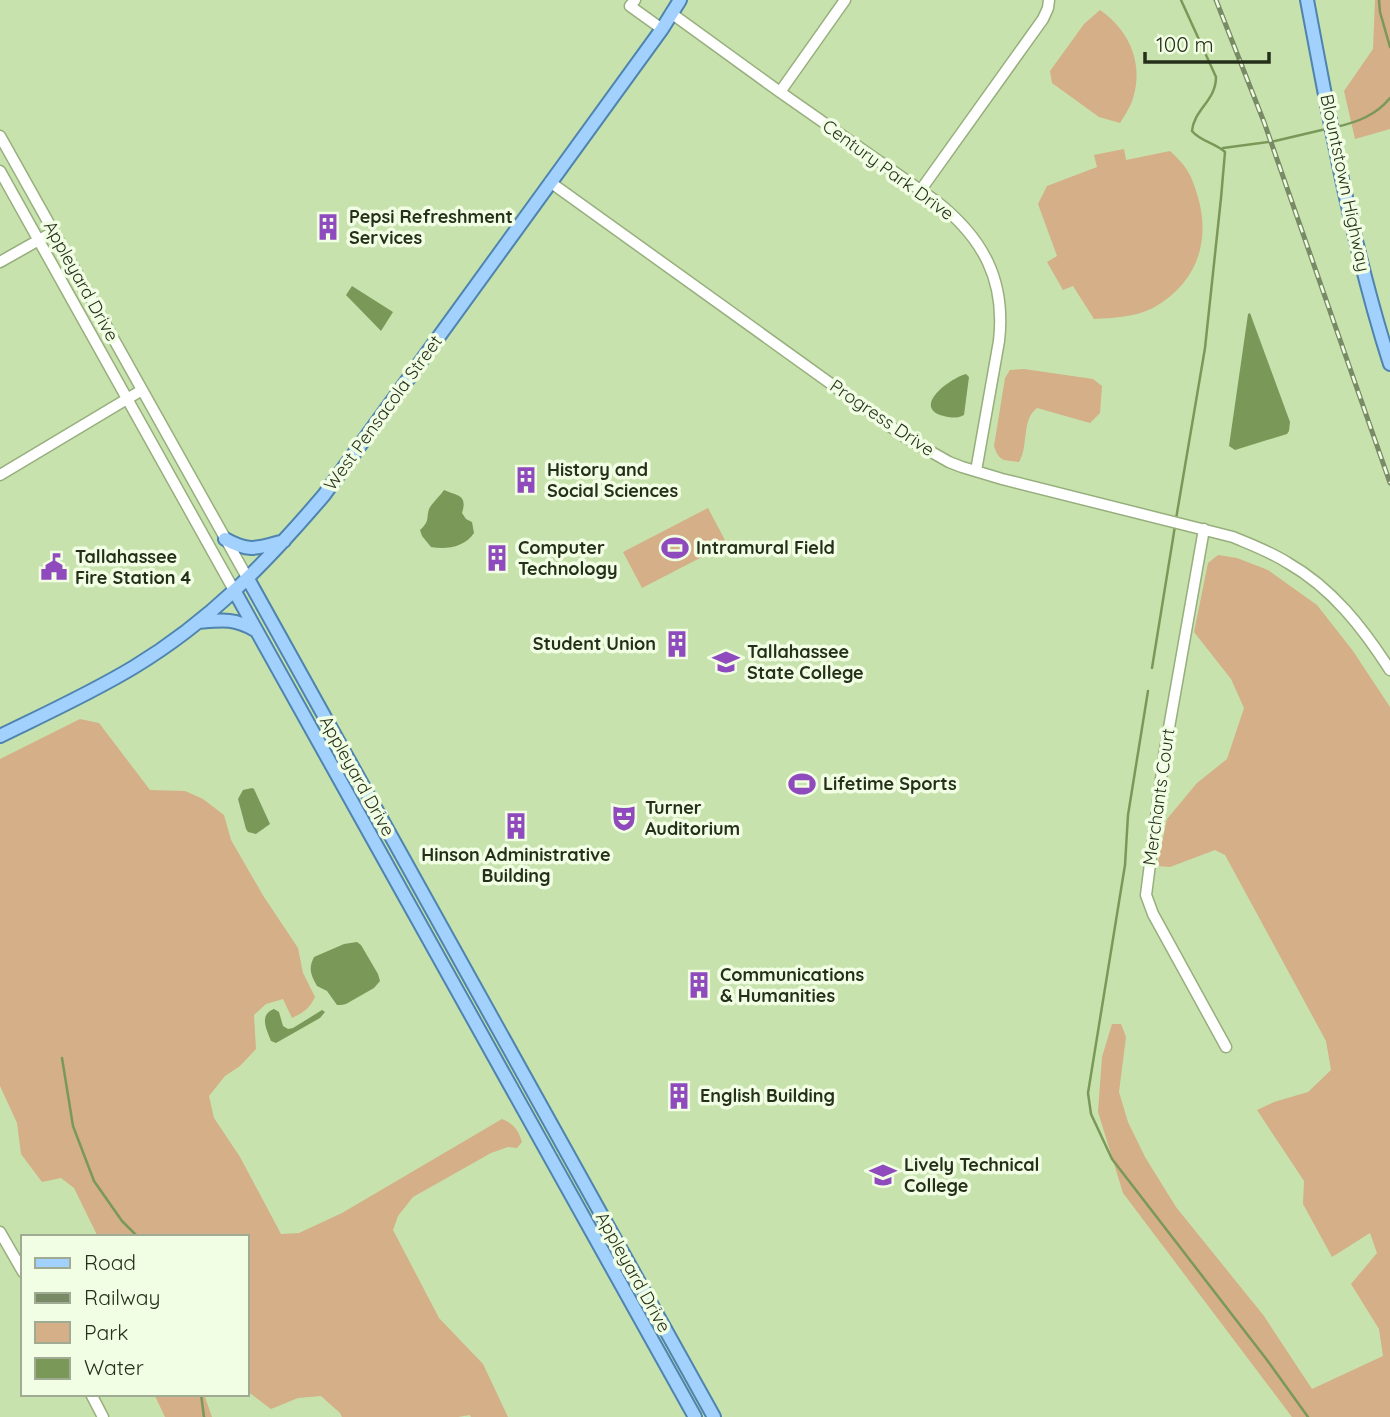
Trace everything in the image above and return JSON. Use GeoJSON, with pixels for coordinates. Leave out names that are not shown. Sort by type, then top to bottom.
{"type":"FeatureCollection","features":[{"type":"Feature","properties":{"kind":"main road","name":"West Pensacola Street"},"geometry":{"type":"LineString","coordinates":[[0,736],[105,684],[151,656],[235,592],[285,541],[324,495],[662,29],[680,0]]}},
{"type":"Feature","properties":{"kind":"main road","name":"Blountstown Highway"},"geometry":{"type":"LineString","coordinates":[[1307,0],[1357,246],[1390,364]]}},
{"type":"Feature","properties":{"kind":"main road"},"geometry":{"type":"LineString","coordinates":[[225,539],[247,549],[285,541]]}},
{"type":"Feature","properties":{"kind":"main road","name":"Appleyard Drive"},"geometry":{"type":"LineString","coordinates":[[248,579],[710,1411]]}},
{"type":"Feature","properties":{"kind":"main road","name":"Appleyard Drive"},"geometry":{"type":"LineString","coordinates":[[235,592],[694,1415]]}},
{"type":"Feature","properties":{"kind":"main road"},"geometry":{"type":"LineString","coordinates":[[198,622],[234,621],[256,631]]}},
{"type":"Feature","properties":{"kind":"street"},"geometry":{"type":"LineString","coordinates":[[635,0],[630,6],[662,29]]}},
{"type":"Feature","properties":{"kind":"street"},"geometry":{"type":"LineString","coordinates":[[780,92],[845,0]]}},
{"type":"Feature","properties":{"kind":"street"},"geometry":{"type":"LineString","coordinates":[[920,191],[1043,19],[1049,0]]}},
{"type":"Feature","properties":{"kind":"street","name":"Century Park Drive"},"geometry":{"type":"LineString","coordinates":[[671,13],[955,217],[977,242],[988,262],[997,288],[1001,322],[976,471]]}},
{"type":"Feature","properties":{"kind":"street","name":"Appleyard Drive"},"geometry":{"type":"LineString","coordinates":[[0,136],[248,579]]}},
{"type":"Feature","properties":{"kind":"street","name":"Appleyard Drive"},"geometry":{"type":"LineString","coordinates":[[0,171],[235,592]]}},
{"type":"Feature","properties":{"kind":"street","name":"Progress Drive"},"geometry":{"type":"LineString","coordinates":[[550,182],[905,437],[949,462],[976,471],[1233,537],[1263,550],[1299,570],[1345,608],[1360,625],[1390,670]]}},
{"type":"Feature","properties":{"kind":"street"},"geometry":{"type":"LineString","coordinates":[[0,262],[53,232]]}},
{"type":"Feature","properties":{"kind":"street"},"geometry":{"type":"LineString","coordinates":[[0,475],[142,390]]}},
{"type":"Feature","properties":{"kind":"street","name":"Merchants Court"},"geometry":{"type":"LineString","coordinates":[[1200,528],[1164,756],[1146,895],[1153,914],[1226,1046]]}},
{"type":"Feature","properties":{"kind":"street"},"geometry":{"type":"LineString","coordinates":[[345,791],[357,775]]}},
{"type":"Feature","properties":{"kind":"street"},"geometry":{"type":"LineString","coordinates":[[403,894],[418,886]]}},
{"type":"Feature","properties":{"kind":"street"},"geometry":{"type":"LineString","coordinates":[[491,1052],[505,1043]]}},
{"type":"Feature","properties":{"kind":"street"},"geometry":{"type":"LineString","coordinates":[[586,1222],[601,1214]]}},
{"type":"Feature","properties":{"kind":"street"},"geometry":{"type":"LineString","coordinates":[[0,1232],[21,1269]]}},
{"type":"Feature","properties":{"kind":"street"},"geometry":{"type":"LineString","coordinates":[[92,1396],[103,1417]]}},
{"type":"Feature","properties":{"kind":"street"},"geometry":{"type":"LineString","coordinates":[[694,1415],[710,1411]]}},
{"type":"Feature","properties":{"kind":"green space"},"geometry":{"type":"Polygon","coordinates":[[[1375,0],[1390,0],[1390,129],[1355,139],[1344,91],[1373,49],[1375,0]]]}},
{"type":"Feature","properties":{"kind":"green space"},"geometry":{"type":"Polygon","coordinates":[[[1100,10],[1126,37],[1135,60],[1137,72],[1133,98],[1120,123],[1099,117],[1052,83],[1050,71],[1084,24],[1100,10]]]}},
{"type":"Feature","properties":{"kind":"green space"},"geometry":{"type":"Polygon","coordinates":[[[1124,149],[1126,160],[1170,151],[1183,165],[1191,177],[1202,214],[1201,246],[1190,274],[1168,298],[1139,313],[1094,319],[1073,286],[1063,290],[1047,262],[1057,256],[1038,204],[1047,186],[1097,167],[1094,155],[1124,149]]]}},
{"type":"Feature","properties":{"kind":"green space"},"geometry":{"type":"Polygon","coordinates":[[[1024,369],[1093,379],[1102,386],[1100,413],[1090,423],[1037,408],[1029,419],[1019,462],[1003,459],[994,446],[1005,378],[1010,370],[1024,369]]]}},
{"type":"Feature","properties":{"kind":"green space","name":"Intramural Field"},"geometry":{"type":"Polygon","coordinates":[[[708,508],[727,544],[642,588],[623,552],[708,508]]]}},
{"type":"Feature","properties":{"kind":"green space"},"geometry":{"type":"Polygon","coordinates":[[[1218,555],[1237,558],[1268,570],[1317,605],[1353,651],[1390,707],[1390,1417],[1292,1417],[1123,1193],[1098,1112],[1102,1057],[1112,1024],[1121,1024],[1126,1037],[1119,1092],[1128,1122],[1145,1157],[1176,1207],[1264,1316],[1312,1389],[1383,1356],[1379,1329],[1351,1284],[1377,1253],[1370,1233],[1332,1257],[1303,1204],[1304,1181],[1257,1110],[1308,1092],[1331,1070],[1326,1041],[1225,855],[1215,850],[1170,867],[1157,866],[1167,819],[1197,783],[1227,759],[1244,708],[1231,679],[1194,632],[1208,563],[1218,555]]]}},
{"type":"Feature","properties":{"kind":"green space"},"geometry":{"type":"Polygon","coordinates":[[[80,719],[99,723],[150,790],[185,791],[203,799],[224,815],[231,840],[298,948],[303,973],[315,997],[306,1010],[292,1018],[283,999],[266,1004],[254,1015],[256,1049],[240,1066],[225,1076],[209,1096],[214,1118],[240,1157],[281,1234],[299,1233],[342,1213],[502,1119],[517,1130],[522,1142],[517,1148],[508,1147],[491,1153],[413,1197],[398,1216],[393,1230],[439,1318],[483,1364],[508,1417],[342,1417],[321,1396],[298,1398],[271,1409],[248,1392],[248,1235],[97,1235],[74,1188],[61,1178],[42,1182],[21,1154],[17,1123],[0,1086],[0,759],[80,719]]]}},
{"type":"Feature","properties":{"kind":"green space"},"geometry":{"type":"Polygon","coordinates":[[[155,1396],[205,1396],[212,1417],[165,1417],[155,1396]]]}},
{"type":"Feature","properties":{"kind":"water"},"geometry":{"type":"Polygon","coordinates":[[[352,286],[393,312],[381,331],[346,295],[352,286]]]}},
{"type":"Feature","properties":{"kind":"water"},"geometry":{"type":"Polygon","coordinates":[[[1250,313],[1290,422],[1287,434],[1235,450],[1229,446],[1250,313]]]}},
{"type":"Feature","properties":{"kind":"water"},"geometry":{"type":"Polygon","coordinates":[[[966,374],[969,377],[964,415],[948,417],[931,408],[931,402],[942,388],[966,374]]]}},
{"type":"Feature","properties":{"kind":"water"},"geometry":{"type":"Polygon","coordinates":[[[444,490],[462,499],[462,513],[472,522],[474,533],[466,542],[455,546],[431,547],[420,530],[426,522],[430,507],[444,490]]]}},
{"type":"Feature","properties":{"kind":"water"},"geometry":{"type":"Polygon","coordinates":[[[252,788],[270,824],[256,834],[246,829],[238,799],[243,790],[252,788]]]}},
{"type":"Feature","properties":{"kind":"water"},"geometry":{"type":"Polygon","coordinates":[[[357,942],[380,981],[374,988],[346,1004],[337,1005],[327,991],[317,986],[313,979],[312,961],[314,957],[344,944],[357,942]]]}},
{"type":"Feature","properties":{"kind":"water"},"geometry":{"type":"Polygon","coordinates":[[[274,1009],[279,1012],[283,1026],[288,1029],[322,1010],[325,1012],[320,1018],[276,1043],[271,1041],[265,1022],[266,1015],[274,1009]]]}},
{"type":"Feature","properties":{"kind":"waterway"},"geometry":{"type":"LineString","coordinates":[[1176,519],[1205,348],[1225,152],[1192,131],[1197,117],[1213,92],[1216,77],[1181,0]]}},
{"type":"Feature","properties":{"kind":"waterway"},"geometry":{"type":"LineString","coordinates":[[1379,0],[1390,47]]}},
{"type":"Feature","properties":{"kind":"waterway"},"geometry":{"type":"LineString","coordinates":[[1336,127],[1366,117],[1390,98]]}},
{"type":"Feature","properties":{"kind":"waterway"},"geometry":{"type":"LineString","coordinates":[[1223,148],[1275,141],[1326,129]]}},
{"type":"Feature","properties":{"kind":"waterway"},"geometry":{"type":"LineString","coordinates":[[1152,668],[1175,526]]}},
{"type":"Feature","properties":{"kind":"waterway"},"geometry":{"type":"LineString","coordinates":[[1148,691],[1128,815],[1125,865],[1088,1093],[1091,1114],[1112,1159],[1308,1417]]}},
{"type":"Feature","properties":{"kind":"waterway"},"geometry":{"type":"LineString","coordinates":[[62,1058],[73,1126],[94,1181],[122,1221],[136,1235]]}},
{"type":"Feature","properties":{"kind":"waterway"},"geometry":{"type":"LineString","coordinates":[[201,1396],[204,1417]]}},
{"type":"Feature","properties":{"kind":"railway"},"geometry":{"type":"LineString","coordinates":[[1216,0],[1264,122],[1390,483]]}},
{"type":"Feature","properties":{"kind":"place","name":"Pepsi Refreshment Services"},"geometry":{"type":"Point","coordinates":[328,227]}},
{"type":"Feature","properties":{"kind":"place","name":"History and Social Sciences"},"geometry":{"type":"Point","coordinates":[526,480]}},
{"type":"Feature","properties":{"kind":"place","name":"Intramural Field"},"geometry":{"type":"Point","coordinates":[675,548]}},
{"type":"Feature","properties":{"kind":"place","name":"Computer Technology"},"geometry":{"type":"Point","coordinates":[497,558]}},
{"type":"Feature","properties":{"kind":"place","name":"Tallahassee Fire Station 4"},"geometry":{"type":"Point","coordinates":[54,567]}},
{"type":"Feature","properties":{"kind":"place","name":"Student Union"},"geometry":{"type":"Point","coordinates":[677,644]}},
{"type":"Feature","properties":{"kind":"place","name":"Tallahassee State College"},"geometry":{"type":"Point","coordinates":[726,662]}},
{"type":"Feature","properties":{"kind":"place","name":"Lifetime Sports"},"geometry":{"type":"Point","coordinates":[802,784]}},
{"type":"Feature","properties":{"kind":"place","name":"Turner Auditorium"},"geometry":{"type":"Point","coordinates":[624,818]}},
{"type":"Feature","properties":{"kind":"place","name":"Hinson Administrative Building"},"geometry":{"type":"Point","coordinates":[516,826]}},
{"type":"Feature","properties":{"kind":"place","name":"Communications & Humanities"},"geometry":{"type":"Point","coordinates":[699,985]}},
{"type":"Feature","properties":{"kind":"place","name":"English Building"},"geometry":{"type":"Point","coordinates":[679,1096]}},
{"type":"Feature","properties":{"kind":"place","name":"Lively Technical College"},"geometry":{"type":"Point","coordinates":[883,1175]}}]}
